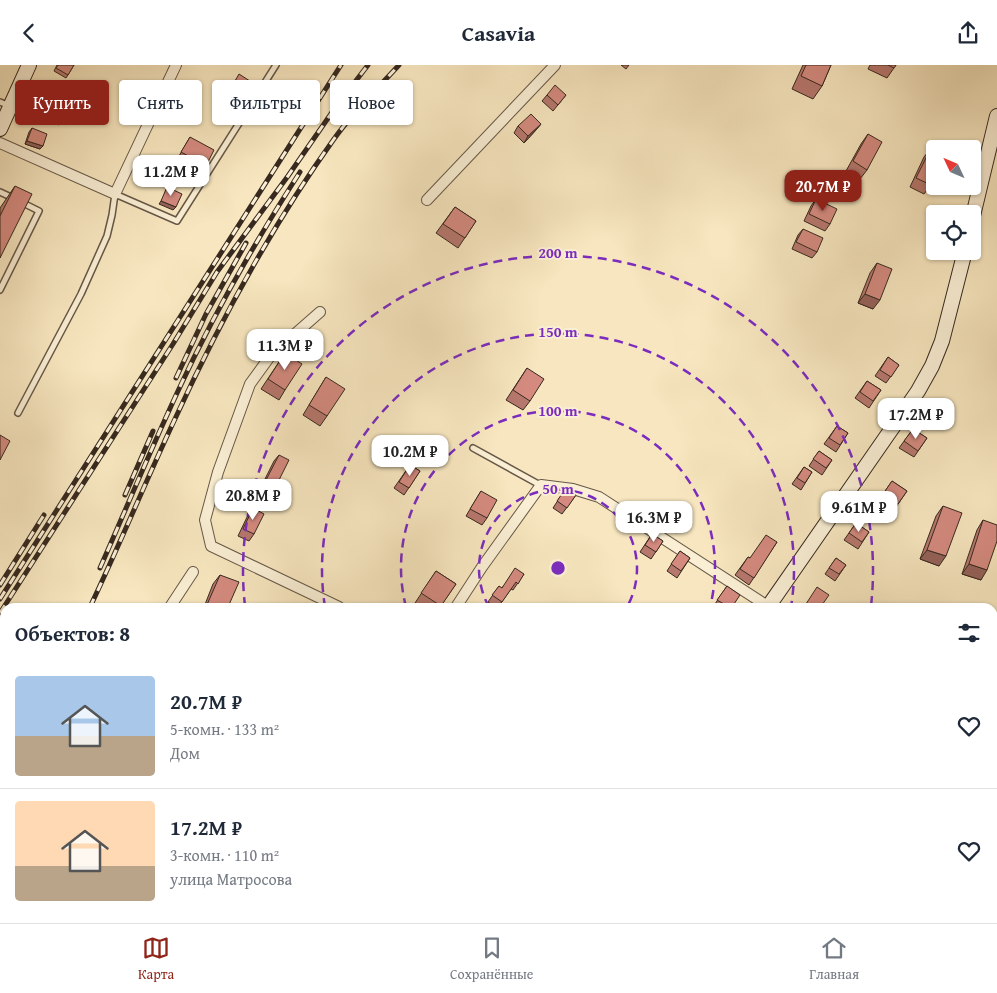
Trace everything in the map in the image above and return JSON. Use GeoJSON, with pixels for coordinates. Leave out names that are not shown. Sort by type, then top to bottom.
{"type":"FeatureCollection","features":[{"type":"Feature","properties":{"kind":"street"},"geometry":{"type":"LineString","coordinates":[[0,129],[5,104],[30,65]]}},
{"type":"Feature","properties":{"kind":"street"},"geometry":{"type":"LineString","coordinates":[[0,143],[115,194],[176,65]]}},
{"type":"Feature","properties":{"kind":"street"},"geometry":{"type":"LineString","coordinates":[[427,200],[555,65]]}},
{"type":"Feature","properties":{"kind":"street"},"geometry":{"type":"LineString","coordinates":[[976,205],[997,116]]}},
{"type":"Feature","properties":{"kind":"street"},"geometry":{"type":"LineString","coordinates":[[771,603],[918,391],[932,366],[942,341],[962,260]]}},
{"type":"Feature","properties":{"kind":"street"},"geometry":{"type":"LineString","coordinates":[[320,312],[271,355],[250,384],[218,472],[206,520],[211,546],[331,603]]}},
{"type":"Feature","properties":{"kind":"street"},"geometry":{"type":"LineString","coordinates":[[459,603],[541,485],[573,489],[598,497],[762,603]]}},
{"type":"Feature","properties":{"kind":"street"},"geometry":{"type":"LineString","coordinates":[[173,603],[193,572]]}},
{"type":"Feature","properties":{"kind":"lane"},"geometry":{"type":"LineString","coordinates":[[18,413],[107,236],[115,194],[177,221],[276,65]]}},
{"type":"Feature","properties":{"kind":"lane"},"geometry":{"type":"LineString","coordinates":[[0,192],[39,211],[0,290]]}},
{"type":"Feature","properties":{"kind":"lane"},"geometry":{"type":"LineString","coordinates":[[472,448],[541,485]]}},
{"type":"Feature","properties":{"kind":"building"},"geometry":{"type":"Polygon","coordinates":[[[58,65],[74,65],[68,75],[56,68],[58,65]]]}},
{"type":"Feature","properties":{"kind":"building"},"geometry":{"type":"Polygon","coordinates":[[[806,65],[831,65],[822,86],[801,76],[806,65]]]}},
{"type":"Feature","properties":{"kind":"building"},"geometry":{"type":"Polygon","coordinates":[[[239,74],[248,80],[236,80],[239,74]]]}},
{"type":"Feature","properties":{"kind":"building"},"geometry":{"type":"Polygon","coordinates":[[[555,85],[566,95],[558,105],[547,95],[555,85]]]}},
{"type":"Feature","properties":{"kind":"building"},"geometry":{"type":"Polygon","coordinates":[[[531,114],[541,124],[528,136],[518,126],[531,114]]]}},
{"type":"Feature","properties":{"kind":"building"},"geometry":{"type":"Polygon","coordinates":[[[32,128],[47,134],[43,146],[27,141],[32,128]]]}},
{"type":"Feature","properties":{"kind":"building"},"geometry":{"type":"Polygon","coordinates":[[[868,134],[882,142],[867,170],[853,161],[868,134]]]}},
{"type":"Feature","properties":{"kind":"building"},"geometry":{"type":"Polygon","coordinates":[[[190,137],[214,150],[206,166],[181,152],[190,137]]]}},
{"type":"Feature","properties":{"kind":"building"},"geometry":{"type":"Polygon","coordinates":[[[926,158],[926,183],[916,178],[926,158]]]}},
{"type":"Feature","properties":{"kind":"building"},"geometry":{"type":"Polygon","coordinates":[[[15,186],[32,194],[0,258],[0,216],[15,186]]]}},
{"type":"Feature","properties":{"kind":"building"},"geometry":{"type":"Polygon","coordinates":[[[167,187],[182,194],[176,207],[161,201],[167,187]]]}},
{"type":"Feature","properties":{"kind":"building"},"geometry":{"type":"Polygon","coordinates":[[[816,199],[837,209],[830,224],[809,214],[816,199]]]}},
{"type":"Feature","properties":{"kind":"building"},"geometry":{"type":"Polygon","coordinates":[[[455,207],[476,221],[465,238],[443,224],[455,207]]]}},
{"type":"Feature","properties":{"kind":"building"},"geometry":{"type":"Polygon","coordinates":[[[803,229],[823,238],[817,252],[796,242],[803,229]]]}},
{"type":"Feature","properties":{"kind":"building"},"geometry":{"type":"Polygon","coordinates":[[[877,263],[892,269],[880,300],[865,294],[877,263]]]}},
{"type":"Feature","properties":{"kind":"building"},"geometry":{"type":"Polygon","coordinates":[[[285,353],[302,364],[285,390],[268,379],[285,353]]]}},
{"type":"Feature","properties":{"kind":"building"},"geometry":{"type":"Polygon","coordinates":[[[888,357],[899,365],[891,377],[880,370],[888,357]]]}},
{"type":"Feature","properties":{"kind":"building"},"geometry":{"type":"Polygon","coordinates":[[[527,368],[544,379],[530,401],[513,390],[527,368]]]}},
{"type":"Feature","properties":{"kind":"building"},"geometry":{"type":"Polygon","coordinates":[[[326,377],[345,389],[327,416],[309,405],[326,377]]]}},
{"type":"Feature","properties":{"kind":"building"},"geometry":{"type":"Polygon","coordinates":[[[867,381],[881,390],[873,401],[860,392],[867,381]]]}},
{"type":"Feature","properties":{"kind":"building"},"geometry":{"type":"Polygon","coordinates":[[[837,426],[848,433],[840,445],[829,438],[837,426]]]}},
{"type":"Feature","properties":{"kind":"building"},"geometry":{"type":"Polygon","coordinates":[[[913,429],[927,438],[918,451],[904,441],[913,429]]]}},
{"type":"Feature","properties":{"kind":"building"},"geometry":{"type":"Polygon","coordinates":[[[0,435],[10,441],[0,460],[0,435]]]}},
{"type":"Feature","properties":{"kind":"building"},"geometry":{"type":"Polygon","coordinates":[[[819,451],[832,460],[826,468],[813,459],[819,451]]]}},
{"type":"Feature","properties":{"kind":"building"},"geometry":{"type":"Polygon","coordinates":[[[279,455],[289,460],[276,486],[266,480],[279,455]]]}},
{"type":"Feature","properties":{"kind":"building"},"geometry":{"type":"Polygon","coordinates":[[[410,465],[420,471],[409,488],[399,482],[410,465]]]}},
{"type":"Feature","properties":{"kind":"building"},"geometry":{"type":"Polygon","coordinates":[[[804,467],[812,472],[805,483],[797,478],[804,467]]]}},
{"type":"Feature","properties":{"kind":"building"},"geometry":{"type":"Polygon","coordinates":[[[892,481],[907,491],[898,504],[883,494],[892,481]]]}},
{"type":"Feature","properties":{"kind":"building"},"geometry":{"type":"Polygon","coordinates":[[[566,488],[576,495],[567,508],[557,501],[566,488]]]}},
{"type":"Feature","properties":{"kind":"building"},"geometry":{"type":"Polygon","coordinates":[[[481,491],[497,500],[487,518],[470,509],[481,491]]]}},
{"type":"Feature","properties":{"kind":"building"},"geometry":{"type":"Polygon","coordinates":[[[676,505],[690,514],[681,527],[668,518],[676,505]]]}},
{"type":"Feature","properties":{"kind":"building"},"geometry":{"type":"Polygon","coordinates":[[[943,506],[962,513],[946,556],[927,550],[943,506]]]}},
{"type":"Feature","properties":{"kind":"building"},"geometry":{"type":"Polygon","coordinates":[[[253,508],[264,514],[254,534],[243,529],[253,508]]]}},
{"type":"Feature","properties":{"kind":"building"},"geometry":{"type":"Polygon","coordinates":[[[983,520],[997,525],[997,541],[987,570],[969,564],[983,520]]]}},
{"type":"Feature","properties":{"kind":"building"},"geometry":{"type":"Polygon","coordinates":[[[856,523],[869,532],[862,542],[849,533],[856,523]]]}},
{"type":"Feature","properties":{"kind":"building"},"geometry":{"type":"Polygon","coordinates":[[[652,534],[663,541],[656,552],[645,545],[652,534]]]}},
{"type":"Feature","properties":{"kind":"building"},"geometry":{"type":"Polygon","coordinates":[[[766,535],[777,542],[754,578],[740,569],[766,535]]]}},
{"type":"Feature","properties":{"kind":"building"},"geometry":{"type":"Polygon","coordinates":[[[680,551],[690,558],[681,571],[671,564],[680,551]]]}},
{"type":"Feature","properties":{"kind":"building"},"geometry":{"type":"Polygon","coordinates":[[[836,558],[846,565],[839,574],[829,568],[836,558]]]}},
{"type":"Feature","properties":{"kind":"building"},"geometry":{"type":"Polygon","coordinates":[[[515,568],[524,574],[502,602],[492,595],[499,586],[502,588],[515,568]]]}},
{"type":"Feature","properties":{"kind":"building"},"geometry":{"type":"Polygon","coordinates":[[[436,571],[456,584],[443,603],[436,603],[421,593],[436,571]]]}},
{"type":"Feature","properties":{"kind":"building"},"geometry":{"type":"Polygon","coordinates":[[[220,575],[239,582],[230,603],[208,603],[220,575]]]}},
{"type":"Feature","properties":{"kind":"building"},"geometry":{"type":"Polygon","coordinates":[[[727,586],[740,595],[735,603],[722,603],[717,600],[727,586]]]}},
{"type":"Feature","properties":{"kind":"building"},"geometry":{"type":"Polygon","coordinates":[[[817,587],[829,595],[823,603],[807,603],[817,587]]]}},
{"type":"Feature","properties":{"kind":"railway"},"geometry":{"type":"LineString","coordinates":[[0,599],[341,65]]}},
{"type":"Feature","properties":{"kind":"railway"},"geometry":{"type":"LineString","coordinates":[[6,603],[173,344],[217,272],[368,65]]}},
{"type":"Feature","properties":{"kind":"railway"},"geometry":{"type":"LineString","coordinates":[[92,603],[191,384],[247,276],[289,206],[341,129],[399,65]]}},
{"type":"Feature","properties":{"kind":"railway"},"geometry":{"type":"LineString","coordinates":[[100,568],[191,363],[251,252],[300,172]]}},
{"type":"Feature","properties":{"kind":"railway"},"geometry":{"type":"LineString","coordinates":[[176,378],[206,314],[246,243]]}},
{"type":"Feature","properties":{"kind":"railway"},"geometry":{"type":"LineString","coordinates":[[125,495],[153,431]]}},
{"type":"Feature","properties":{"kind":"railway"},"geometry":{"type":"LineString","coordinates":[[0,585],[44,515]]}}]}
